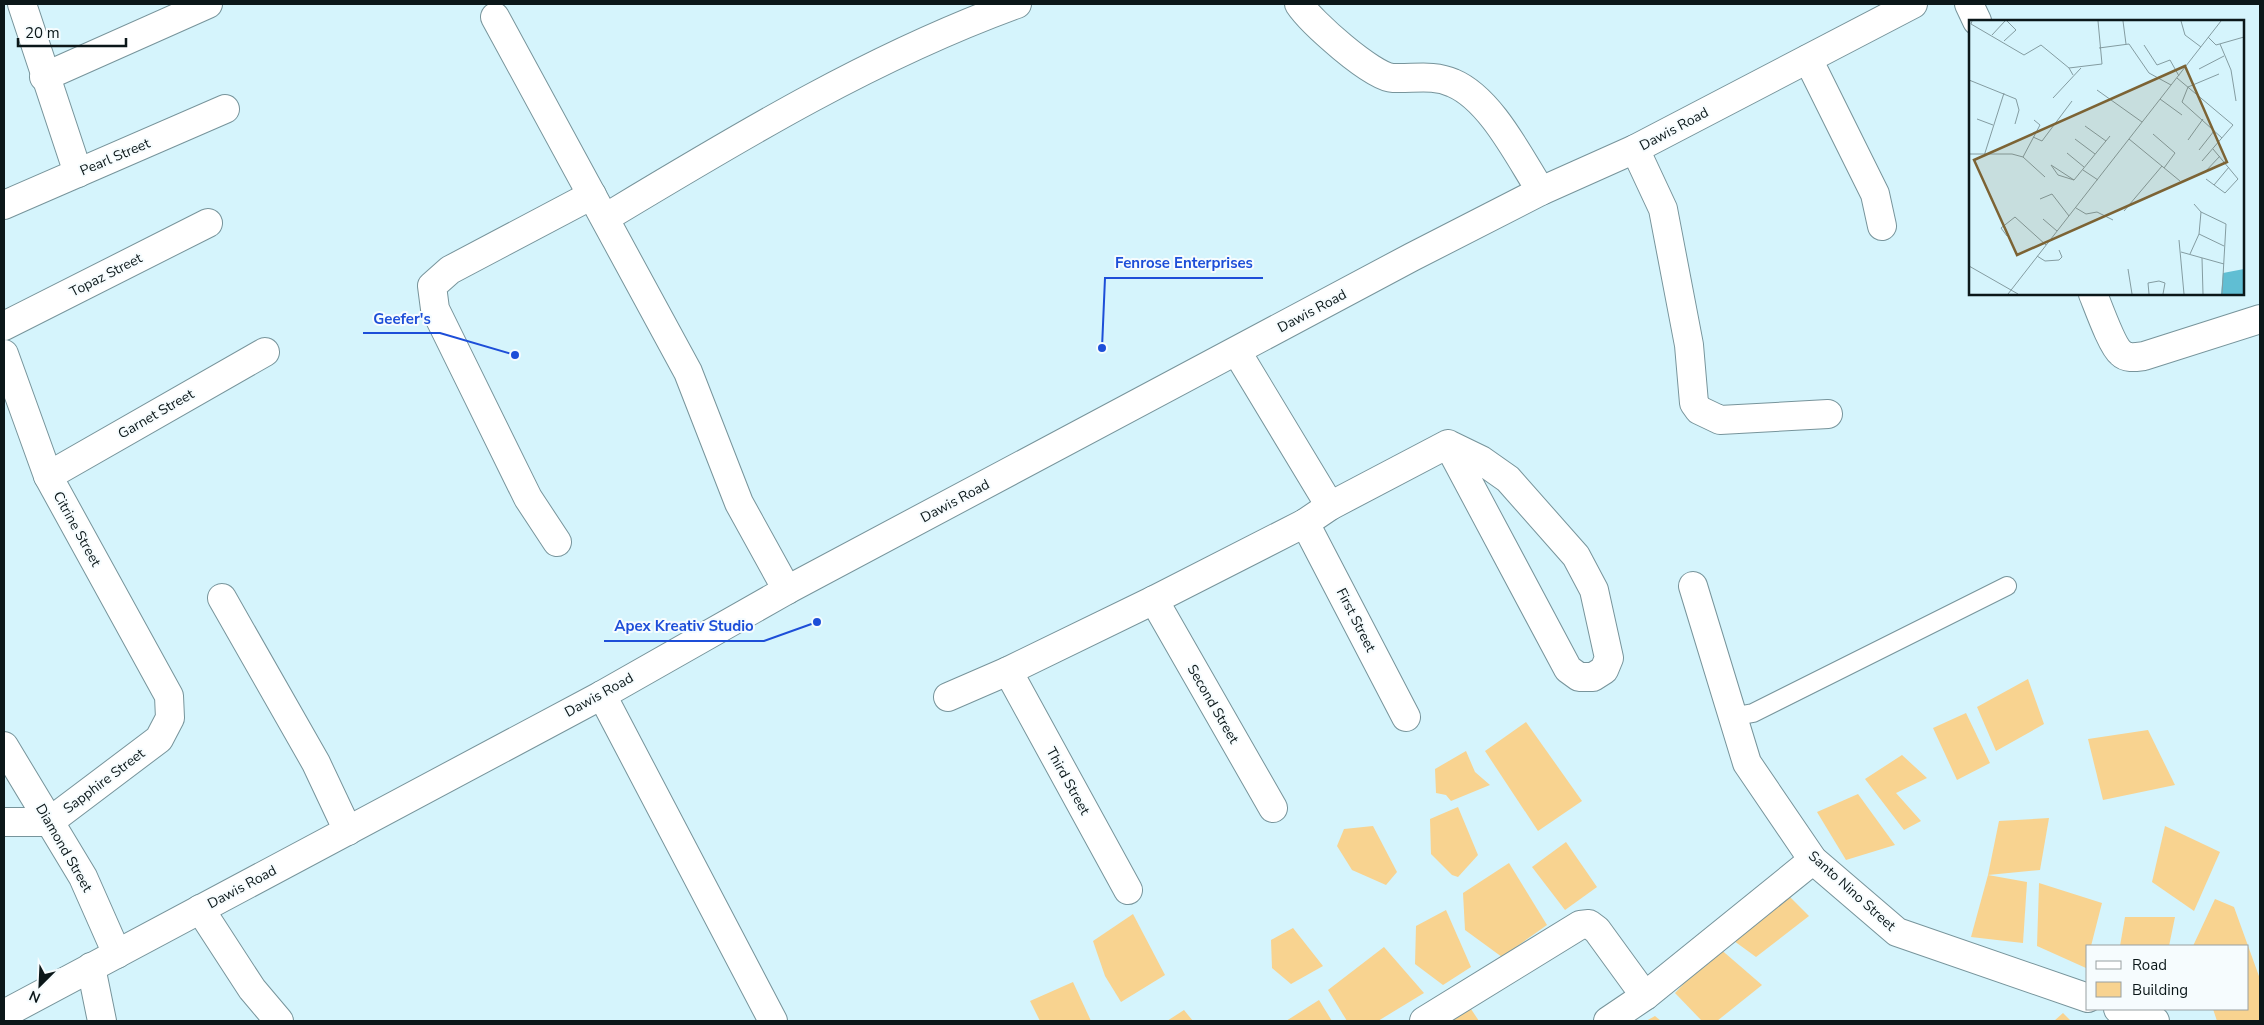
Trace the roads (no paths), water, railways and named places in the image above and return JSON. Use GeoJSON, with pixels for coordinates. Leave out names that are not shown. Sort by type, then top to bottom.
{"type":"FeatureCollection","features":[{"type":"Feature","properties":{"kind":"street"},"geometry":{"type":"LineString","coordinates":[[22,4],[44,77],[78,173]]}},
{"type":"Feature","properties":{"kind":"street"},"geometry":{"type":"LineString","coordinates":[[44,77],[208,4]]}},
{"type":"Feature","properties":{"kind":"street"},"geometry":{"type":"LineString","coordinates":[[605,218],[811,97],[907,50],[1017,4]]}},
{"type":"Feature","properties":{"kind":"street"},"geometry":{"type":"LineString","coordinates":[[1299,4],[1351,54],[1381,76],[1393,78],[1431,77],[1454,83],[1476,98],[1496,122],[1541,191]]}},
{"type":"Feature","properties":{"kind":"street","name":"Dawis Road"},"geometry":{"type":"LineString","coordinates":[[4,1014],[602,694],[788,590],[1541,191],[1635,149],[1913,4]]}},
{"type":"Feature","properties":{"kind":"street"},"geometry":{"type":"LineString","coordinates":[[1969,4],[1977,20]]}},
{"type":"Feature","properties":{"kind":"street"},"geometry":{"type":"LineString","coordinates":[[496,17],[688,372],[739,503],[788,590]]}},
{"type":"Feature","properties":{"kind":"street"},"geometry":{"type":"LineString","coordinates":[[1808,59],[1876,194],[1882,226]]}},
{"type":"Feature","properties":{"kind":"street","name":"Pearl Street"},"geometry":{"type":"LineString","coordinates":[[4,205],[226,110]]}},
{"type":"Feature","properties":{"kind":"street"},"geometry":{"type":"LineString","coordinates":[[1635,149],[1663,209],[1689,345],[1694,402],[1699,410],[1720,420],[1828,414]]}},
{"type":"Feature","properties":{"kind":"street"},"geometry":{"type":"LineString","coordinates":[[557,542],[528,498],[435,309],[432,286],[450,270],[592,195]]}},
{"type":"Feature","properties":{"kind":"street","name":"Topaz Street"},"geometry":{"type":"LineString","coordinates":[[4,326],[208,223]]}},
{"type":"Feature","properties":{"kind":"street"},"geometry":{"type":"LineString","coordinates":[[2093,295],[2114,343],[2120,353],[2131,358],[2144,356],[2260,320]]}},
{"type":"Feature","properties":{"kind":"street","name":"Garnet Street"},"geometry":{"type":"LineString","coordinates":[[48,476],[265,352]]}},
{"type":"Feature","properties":{"kind":"street"},"geometry":{"type":"LineString","coordinates":[[1237,352],[1330,506]]}},
{"type":"Feature","properties":{"kind":"street","name":"Citrine Street"},"geometry":{"type":"LineString","coordinates":[[4,354],[48,476],[169,696]]}},
{"type":"Feature","properties":{"kind":"street"},"geometry":{"type":"LineString","coordinates":[[948,697],[1008,671],[1154,600],[1306,523],[1330,506],[1448,444]]}},
{"type":"Feature","properties":{"kind":"street"},"geometry":{"type":"LineString","coordinates":[[1448,444],[1481,460],[1508,479],[1576,556],[1594,590],[1609,658],[1604,670],[1593,677],[1579,677],[1568,669],[1448,444]]}},
{"type":"Feature","properties":{"kind":"street","name":"First Street"},"geometry":{"type":"LineString","coordinates":[[1306,523],[1406,717]]}},
{"type":"Feature","properties":{"kind":"street","name":"Santo Nino Street"},"geometry":{"type":"LineString","coordinates":[[1693,586],[1731,717],[1747,763],[1813,860],[1897,932],[2086,997]]}},
{"type":"Feature","properties":{"kind":"street"},"geometry":{"type":"LineString","coordinates":[[222,598],[316,763],[348,831]]}},
{"type":"Feature","properties":{"kind":"street","name":"Second Street"},"geometry":{"type":"LineString","coordinates":[[1154,600],[1273,808]]}},
{"type":"Feature","properties":{"kind":"street","name":"Third Street"},"geometry":{"type":"LineString","coordinates":[[1008,671],[1128,890]]}},
{"type":"Feature","properties":{"kind":"street"},"geometry":{"type":"LineString","coordinates":[[602,694],[772,1021]]}},
{"type":"Feature","properties":{"kind":"street","name":"Sapphire Street"},"geometry":{"type":"LineString","coordinates":[[4,822],[49,822],[159,739],[170,718],[169,696]]}},
{"type":"Feature","properties":{"kind":"street","name":"Diamond Street"},"geometry":{"type":"LineString","coordinates":[[4,746],[83,877],[117,954]]}},
{"type":"Feature","properties":{"kind":"street"},"geometry":{"type":"LineString","coordinates":[[1608,1021],[1645,996],[1813,860]]}},
{"type":"Feature","properties":{"kind":"street"},"geometry":{"type":"LineString","coordinates":[[200,909],[252,989],[279,1021]]}},
{"type":"Feature","properties":{"kind":"street"},"geometry":{"type":"LineString","coordinates":[[1424,1021],[1580,925],[1589,924],[1597,930],[1645,996]]}},
{"type":"Feature","properties":{"kind":"street"},"geometry":{"type":"LineString","coordinates":[[91,967],[102,1021]]}},
{"type":"Feature","properties":{"kind":"street"},"geometry":{"type":"LineString","coordinates":[[2121,1010],[2154,1021]]}},
{"type":"Feature","properties":{"kind":"lane"},"geometry":{"type":"LineString","coordinates":[[1731,717],[1753,712],[2006,586]]}},
{"type":"Feature","properties":{"kind":"place","name":"Fenrose Enterprises"},"geometry":{"type":"Point","coordinates":[1102,348]}},
{"type":"Feature","properties":{"kind":"place","name":"Geefer's"},"geometry":{"type":"Point","coordinates":[515,355]}},
{"type":"Feature","properties":{"kind":"place","name":"Apex Kreativ Studio"},"geometry":{"type":"Point","coordinates":[817,622]}}]}
